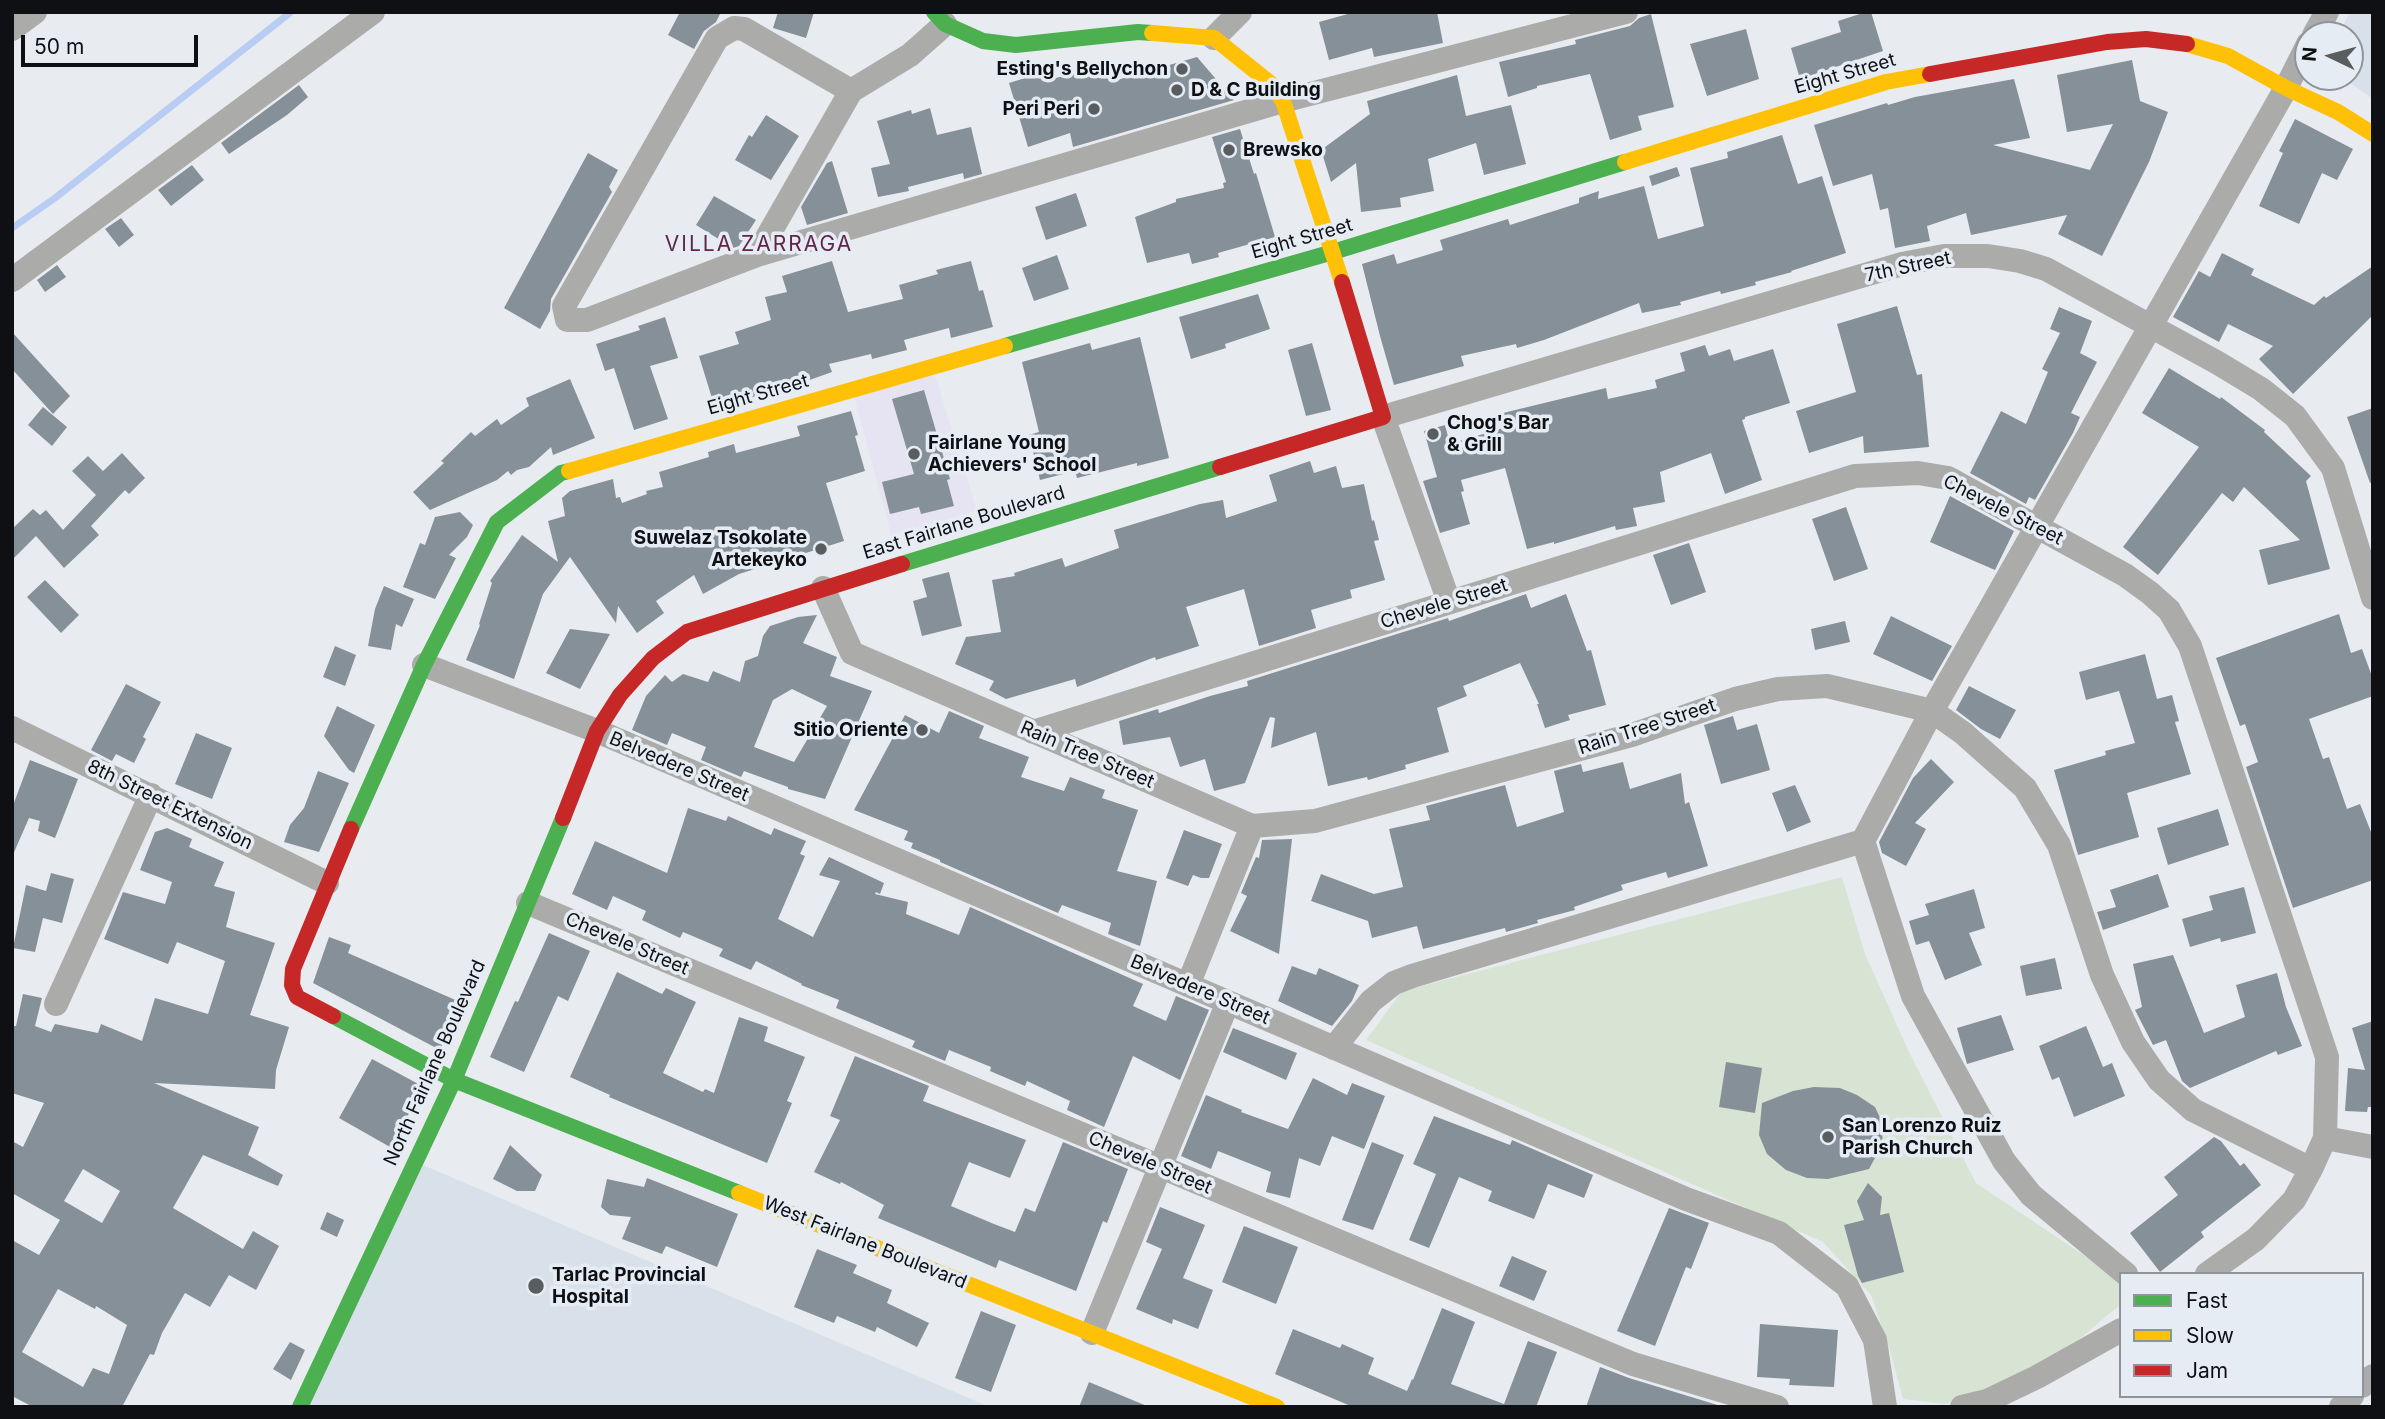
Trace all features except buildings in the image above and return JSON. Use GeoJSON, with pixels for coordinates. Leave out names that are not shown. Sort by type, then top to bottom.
{"type":"FeatureCollection","features":[{"type":"Feature","properties":{"kind":"street"},"geometry":{"type":"LineString","coordinates":[[12,29],[35,12]]}},
{"type":"Feature","properties":{"kind":"street"},"geometry":{"type":"LineString","coordinates":[[12,280],[373,12]]}},
{"type":"Feature","properties":{"kind":"street"},"geometry":{"type":"LineString","coordinates":[[1214,38],[1240,12]]}},
{"type":"Feature","properties":{"kind":"street"},"geometry":{"type":"LineString","coordinates":[[851,91],[744,29],[734,28],[717,38],[564,306],[567,320],[587,320],[757,256],[1283,101],[1626,12]]}},
{"type":"Feature","properties":{"kind":"street"},"geometry":{"type":"LineString","coordinates":[[757,256],[851,91],[910,55],[939,18],[983,41],[1016,45],[1138,32],[1214,38],[1270,83],[1283,101],[1383,417],[1449,603]]}},
{"type":"Feature","properties":{"kind":"street","name":"Eight Street"},"geometry":{"type":"LineString","coordinates":[[327,883],[424,665],[497,522],[561,473],[1333,253],[1886,82],[2107,42],[2146,39],[2193,45],[2228,56],[2286,88],[2338,111],[2373,134]]}},
{"type":"Feature","properties":{"kind":"street"},"geometry":{"type":"LineString","coordinates":[[1334,1048],[1371,1001],[1394,984],[1412,976],[1863,841],[1932,711],[2294,72]]}},
{"type":"Feature","properties":{"kind":"street","name":"7th Street"},"geometry":{"type":"LineString","coordinates":[[1383,417],[1902,264],[1944,256],[1988,256],[2020,261],[2046,270],[2218,363],[2261,389],[2295,416],[2333,468],[2373,598]]}},
{"type":"Feature","properties":{"kind":"street","name":"East Fairlane Boulevard"},"geometry":{"type":"LineString","coordinates":[[597,731],[620,695],[653,658],[687,632],[1383,417]]}},
{"type":"Feature","properties":{"kind":"street","name":"Chevele Street"},"geometry":{"type":"LineString","coordinates":[[1032,732],[1855,476],[1918,473],[1948,478],[2124,575],[2169,610],[2190,646],[2327,1057],[2326,1138],[2311,1169],[2294,1199],[2256,1239],[2210,1272]]}},
{"type":"Feature","properties":{"kind":"street","name":"Rain Tree Street"},"geometry":{"type":"LineString","coordinates":[[823,588],[852,653],[1252,826],[1315,821],[1632,734],[1735,699],[1778,688],[1826,685],[1932,711],[1963,733],[2025,788],[2059,845],[2102,975],[2133,1042],[2159,1080],[2193,1110],[2311,1169]]}},
{"type":"Feature","properties":{"kind":"street","name":"Belvedere Street"},"geometry":{"type":"LineString","coordinates":[[424,665],[597,731],[1686,1199],[1779,1233],[1847,1286],[1875,1340],[1885,1407]]}},
{"type":"Feature","properties":{"kind":"street","name":"8th Street Extension"},"geometry":{"type":"LineString","coordinates":[[12,728],[327,883]]}},
{"type":"Feature","properties":{"kind":"street","name":"North Fairlane Boulevard"},"geometry":{"type":"LineString","coordinates":[[300,1407],[454,1080],[597,731]]}},
{"type":"Feature","properties":{"kind":"street"},"geometry":{"type":"LineString","coordinates":[[56,1004],[151,795]]}},
{"type":"Feature","properties":{"kind":"street"},"geometry":{"type":"LineString","coordinates":[[1188,985],[1252,826]]}},
{"type":"Feature","properties":{"kind":"street"},"geometry":{"type":"LineString","coordinates":[[1863,841],[1913,996],[2004,1161],[2031,1195],[2124,1272]]}},
{"type":"Feature","properties":{"kind":"street","name":"West Fairlane Boulevard"},"geometry":{"type":"LineString","coordinates":[[327,883],[293,970],[292,985],[297,997],[454,1080],[1277,1407]]}},
{"type":"Feature","properties":{"kind":"street","name":"Chevele Street"},"geometry":{"type":"LineString","coordinates":[[528,903],[1633,1364],[1777,1407]]}},
{"type":"Feature","properties":{"kind":"street"},"geometry":{"type":"LineString","coordinates":[[1092,1333],[1228,1002]]}},
{"type":"Feature","properties":{"kind":"street"},"geometry":{"type":"LineString","coordinates":[[2326,1138],[2373,1147]]}},
{"type":"Feature","properties":{"kind":"street"},"geometry":{"type":"LineString","coordinates":[[1962,1407],[1987,1402],[2119,1331]]}},
{"type":"Feature","properties":{"kind":"shaded area"},"geometry":{"type":"Polygon","coordinates":[[[2350,12],[2373,12],[2373,99],[2362,91],[2364,91],[2364,21],[2345,21],[2350,12]]]}},
{"type":"Feature","properties":{"kind":"shaded area","name":"Fairlane Young Achievers' School"},"geometry":{"type":"Polygon","coordinates":[[[935,375],[977,511],[891,535],[854,396],[935,375]]]}},
{"type":"Feature","properties":{"kind":"shaded area","name":"Tarlac Provincial Hospital"},"geometry":{"type":"Polygon","coordinates":[[[423,1165],[990,1407],[308,1407],[423,1165]]]}},
{"type":"Feature","properties":{"kind":"green space"},"geometry":{"type":"Polygon","coordinates":[[[1842,877],[1865,954],[1909,1052],[1976,1183],[2119,1279],[2119,1306],[2031,1380],[1945,1404],[1903,1399],[1871,1295],[1823,1242],[1366,1040],[1402,991],[1842,877]]]}},
{"type":"Feature","properties":{"kind":"waterway"},"geometry":{"type":"LineString","coordinates":[[12,228],[55,198],[291,12]]}},
{"type":"Feature","properties":{"kind":"traffic: fast"},"geometry":{"type":"LineString","coordinates":[[934,12],[945,24],[983,41],[1016,45],[1138,32],[1152,33]]}},
{"type":"Feature","properties":{"kind":"traffic: fast"},"geometry":{"type":"LineString","coordinates":[[1005,346],[1333,252],[1625,162]]}},
{"type":"Feature","properties":{"kind":"traffic: fast"},"geometry":{"type":"LineString","coordinates":[[902,564],[1220,467]]}},
{"type":"Feature","properties":{"kind":"traffic: fast"},"geometry":{"type":"LineString","coordinates":[[351,829],[424,665],[497,522],[561,473],[569,471]]}},
{"type":"Feature","properties":{"kind":"traffic: fast"},"geometry":{"type":"LineString","coordinates":[[300,1407],[454,1080],[563,818]]}},
{"type":"Feature","properties":{"kind":"traffic: fast"},"geometry":{"type":"LineString","coordinates":[[333,1016],[454,1080],[739,1193]]}},
{"type":"Feature","properties":{"kind":"traffic: slow"},"geometry":{"type":"LineString","coordinates":[[1152,33],[1214,38],[1270,83],[1283,101],[1342,282]]}},
{"type":"Feature","properties":{"kind":"traffic: slow"},"geometry":{"type":"LineString","coordinates":[[2187,44],[2228,56],[2286,88],[2338,112],[2373,134]]}},
{"type":"Feature","properties":{"kind":"traffic: slow"},"geometry":{"type":"LineString","coordinates":[[1625,162],[1886,82],[1930,74]]}},
{"type":"Feature","properties":{"kind":"traffic: slow"},"geometry":{"type":"LineString","coordinates":[[569,471],[1005,346]]}},
{"type":"Feature","properties":{"kind":"traffic: slow"},"geometry":{"type":"LineString","coordinates":[[739,1193],[1277,1407]]}},
{"type":"Feature","properties":{"kind":"traffic: jam"},"geometry":{"type":"LineString","coordinates":[[1930,74],[2107,42],[2146,39],[2187,44]]}},
{"type":"Feature","properties":{"kind":"traffic: jam"},"geometry":{"type":"LineString","coordinates":[[1220,467],[1383,417],[1342,282]]}},
{"type":"Feature","properties":{"kind":"traffic: jam"},"geometry":{"type":"LineString","coordinates":[[563,818],[597,731],[620,695],[653,658],[687,632],[902,564]]}},
{"type":"Feature","properties":{"kind":"traffic: jam"},"geometry":{"type":"LineString","coordinates":[[333,1016],[297,997],[292,985],[293,969],[351,829]]}},
{"type":"Feature","properties":{"kind":"place","name":"Esting's Bellychon"},"geometry":{"type":"Point","coordinates":[1182,69]}},
{"type":"Feature","properties":{"kind":"place","name":"D & C Building"},"geometry":{"type":"Point","coordinates":[1177,90]}},
{"type":"Feature","properties":{"kind":"place","name":"Peri Peri"},"geometry":{"type":"Point","coordinates":[1094,109]}},
{"type":"Feature","properties":{"kind":"place","name":"Brewsko"},"geometry":{"type":"Point","coordinates":[1229,150]}},
{"type":"Feature","properties":{"kind":"place","name":"Chog's Bar & Grill"},"geometry":{"type":"Point","coordinates":[1433,434]}},
{"type":"Feature","properties":{"kind":"place","name":"Fairlane Young Achievers' School"},"geometry":{"type":"Point","coordinates":[914,454]}},
{"type":"Feature","properties":{"kind":"place","name":"Suwelaz Tsokolate Artekeyko"},"geometry":{"type":"Point","coordinates":[821,549]}},
{"type":"Feature","properties":{"kind":"place","name":"Sitio Oriente"},"geometry":{"type":"Point","coordinates":[922,730]}},
{"type":"Feature","properties":{"kind":"place","name":"San Lorenzo Ruiz Parish Church"},"geometry":{"type":"Point","coordinates":[1828,1137]}},
{"type":"Feature","properties":{"kind":"place","name":"Tarlac Provincial Hospital"},"geometry":{"type":"Point","coordinates":[536,1286]}},
{"type":"Feature","properties":{"kind":"district","name":"VILLA ZARRAGA"},"geometry":{"type":"Point","coordinates":[759,245]}}]}
